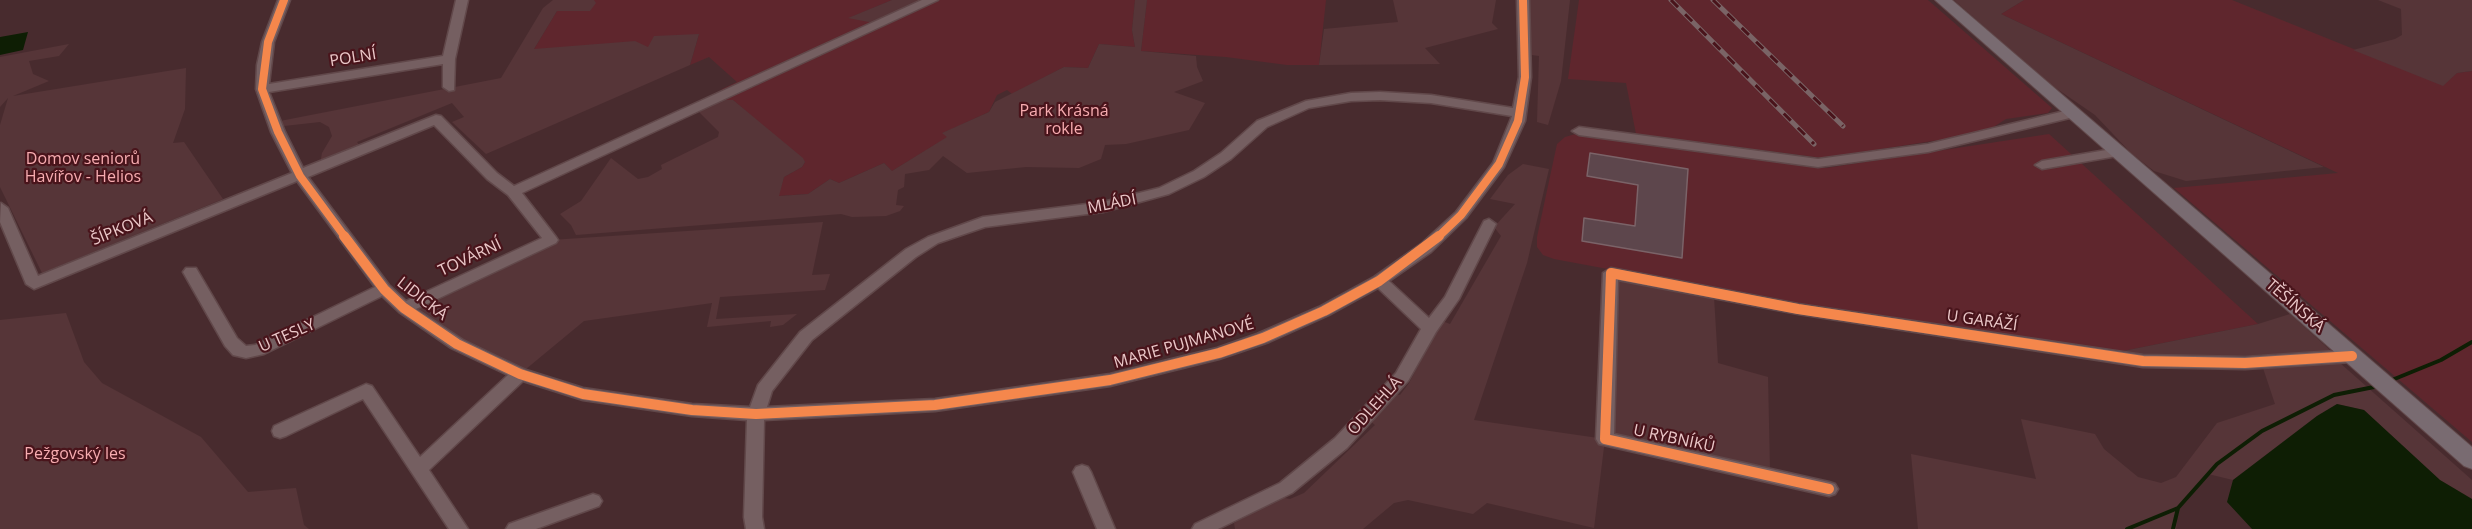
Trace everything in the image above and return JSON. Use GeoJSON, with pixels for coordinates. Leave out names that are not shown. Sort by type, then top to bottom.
{"type":"FeatureCollection","features":[{"type":"Feature","properties":{"kind":"main road","name":"TĚŠÍNSKÁ"},"geometry":{"type":"LineString","coordinates":[[1943,0],[2472,460]]}},
{"type":"Feature","properties":{"kind":"street","name":"LIDICKÁ"},"geometry":{"type":"LineString","coordinates":[[284,0],[268,42],[262,89],[278,132],[300,176],[384,289],[404,308],[457,344],[520,374],[583,393],[692,410],[756,414]]}},
{"type":"Feature","properties":{"kind":"street"},"geometry":{"type":"LineString","coordinates":[[449,87],[449,59],[462,0]]}},
{"type":"Feature","properties":{"kind":"street"},"geometry":{"type":"LineString","coordinates":[[300,176],[436,119],[492,176],[513,192],[932,0]]}},
{"type":"Feature","properties":{"kind":"street","name":"MARIE PUJMANOVÉ"},"geometry":{"type":"LineString","coordinates":[[756,414],[935,405],[1110,380],[1203,358],[1263,338],[1324,311],[1379,281],[1426,248],[1461,215],[1505,154],[1520,113],[1526,65],[1523,0]]}},
{"type":"Feature","properties":{"kind":"street","name":"POLNÍ"},"geometry":{"type":"LineString","coordinates":[[262,89],[449,59]]}},
{"type":"Feature","properties":{"kind":"street","name":"MLÁDÍ"},"geometry":{"type":"LineString","coordinates":[[756,414],[765,389],[800,343],[911,253],[955,231],[1008,217],[1103,207],[1164,191],[1199,174],[1226,156],[1262,124],[1306,105],[1351,97],[1380,96],[1431,99],[1520,113]]}},
{"type":"Feature","properties":{"kind":"street"},"geometry":{"type":"LineString","coordinates":[[1579,131],[1818,163],[1928,148],[2073,113]]}},
{"type":"Feature","properties":{"kind":"street"},"geometry":{"type":"LineString","coordinates":[[2042,165],[2118,152]]}},
{"type":"Feature","properties":{"kind":"street","name":"ŠÍPKOVÁ"},"geometry":{"type":"LineString","coordinates":[[1,208],[34,284],[300,176]]}},
{"type":"Feature","properties":{"kind":"street","name":"TOVÁRNÍ"},"geometry":{"type":"LineString","coordinates":[[404,308],[551,240],[513,192]]}},
{"type":"Feature","properties":{"kind":"street","name":"ODLEHLÁ"},"geometry":{"type":"LineString","coordinates":[[1201,529],[1286,488],[1341,443],[1402,377],[1430,328],[1451,299],[1489,224]]}},
{"type":"Feature","properties":{"kind":"street","name":"U TESLY"},"geometry":{"type":"LineString","coordinates":[[191,272],[231,342],[239,351],[246,352],[258,350],[384,289]]}},
{"type":"Feature","properties":{"kind":"street","name":"U GARÁŽÍ"},"geometry":{"type":"LineString","coordinates":[[1611,273],[1798,309],[2143,361],[2245,363],[2352,356]]}},
{"type":"Feature","properties":{"kind":"street","name":"U RYBNÍKŮ"},"geometry":{"type":"LineString","coordinates":[[1611,273],[1605,439],[1829,489]]}},
{"type":"Feature","properties":{"kind":"street"},"geometry":{"type":"LineString","coordinates":[[1379,281],[1430,328]]}},
{"type":"Feature","properties":{"kind":"street"},"geometry":{"type":"LineString","coordinates":[[419,468],[520,374]]}},
{"type":"Feature","properties":{"kind":"street"},"geometry":{"type":"LineString","coordinates":[[280,432],[366,390],[459,529]]}},
{"type":"Feature","properties":{"kind":"street"},"geometry":{"type":"LineString","coordinates":[[755,529],[753,517],[756,414]]}},
{"type":"Feature","properties":{"kind":"street"},"geometry":{"type":"LineString","coordinates":[[1082,472],[1106,529]]}},
{"type":"Feature","properties":{"kind":"street"},"geometry":{"type":"LineString","coordinates":[[515,529],[593,501]]}},
{"type":"Feature","properties":{"kind":"shaded area"},"geometry":{"type":"Polygon","coordinates":[[[592,0],[892,0],[849,18],[932,0],[1135,0],[1132,30],[1135,47],[1099,44],[1088,68],[1064,67],[1012,94],[1007,90],[997,95],[989,112],[943,133],[948,137],[892,171],[884,163],[839,183],[830,179],[808,194],[778,196],[784,177],[802,167],[805,162],[733,100],[723,100],[719,94],[722,89],[737,82],[709,57],[690,65],[699,34],[648,47],[524,50],[534,49],[557,11],[590,11],[592,0]]]}},
{"type":"Feature","properties":{"kind":"shaded area"},"geometry":{"type":"Polygon","coordinates":[[[1147,0],[1326,0],[1319,65],[1287,65],[1226,57],[1141,51],[1147,0]]]}},
{"type":"Feature","properties":{"kind":"shaded area"},"geometry":{"type":"Polygon","coordinates":[[[1579,0],[1928,0],[2052,108],[2048,113],[2006,119],[1984,133],[1823,158],[1636,134],[1626,83],[1568,79],[1579,0]]]}},
{"type":"Feature","properties":{"kind":"shaded area"},"geometry":{"type":"Polygon","coordinates":[[[2024,0],[2232,0],[2443,85],[2457,73],[2472,71],[2472,442],[2174,188],[2338,173],[2001,14],[2024,0]]]}},
{"type":"Feature","properties":{"kind":"shaded area"},"geometry":{"type":"Polygon","coordinates":[[[28,32],[23,50],[0,55],[0,37],[28,32]]]}},
{"type":"Feature","properties":{"kind":"shaded area"},"geometry":{"type":"Polygon","coordinates":[[[1579,133],[1826,168],[2049,134],[2258,324],[2118,352],[1866,317],[1554,259],[1543,255],[1537,247],[1537,237],[1557,144],[1565,137],[1579,133]]]}},
{"type":"Feature","properties":{"kind":"shaded area"},"geometry":{"type":"Polygon","coordinates":[[[2337,404],[2364,410],[2440,480],[2472,499],[2472,529],[2252,529],[2227,502],[2233,480],[2317,416],[2337,404]]]}},
{"type":"Feature","properties":{"kind":"green space"},"geometry":{"type":"Polygon","coordinates":[[[553,0],[594,0],[596,3],[590,11],[557,11],[534,49],[635,41],[648,47],[654,36],[699,34],[690,65],[486,154],[452,122],[464,117],[452,103],[357,142],[360,146],[320,164],[322,153],[332,136],[329,127],[320,122],[284,126],[280,121],[501,78],[543,8],[553,0]]]}},
{"type":"Feature","properties":{"kind":"green space"},"geometry":{"type":"Polygon","coordinates":[[[892,0],[932,0],[879,24],[848,18],[892,0]]]}},
{"type":"Feature","properties":{"kind":"green space","name":"Park Krásná rokle"},"geometry":{"type":"Polygon","coordinates":[[[1135,0],[1147,0],[1141,51],[1196,56],[1197,67],[1203,81],[1174,92],[1205,103],[1189,130],[1126,144],[1105,145],[1101,159],[1079,168],[1026,167],[967,173],[943,156],[929,170],[905,174],[904,187],[898,190],[896,205],[904,206],[900,211],[886,216],[852,217],[841,214],[576,235],[571,225],[560,214],[581,201],[611,158],[638,179],[648,177],[662,169],[661,165],[718,137],[719,132],[697,110],[723,100],[733,100],[803,158],[805,162],[802,167],[784,177],[779,196],[808,194],[830,179],[839,183],[884,163],[892,171],[947,137],[942,133],[989,112],[995,102],[1064,67],[1088,68],[1099,44],[1135,47],[1132,30],[1135,0]]]}},
{"type":"Feature","properties":{"kind":"green space"},"geometry":{"type":"Polygon","coordinates":[[[1393,0],[1496,0],[1492,23],[1498,29],[1425,48],[1440,64],[1319,65],[1324,29],[1398,22],[1393,0]]]}},
{"type":"Feature","properties":{"kind":"green space"},"geometry":{"type":"Polygon","coordinates":[[[1528,0],[1570,0],[1561,81],[1548,125],[1537,122],[1539,56],[1532,55],[1528,0]]]}},
{"type":"Feature","properties":{"kind":"green space"},"geometry":{"type":"Polygon","coordinates":[[[1954,0],[2024,0],[2001,14],[2324,167],[2186,181],[2154,171],[2131,153],[2095,115],[2047,82],[1954,0]]]}},
{"type":"Feature","properties":{"kind":"green space"},"geometry":{"type":"Polygon","coordinates":[[[2378,0],[2472,0],[2472,71],[2457,73],[2443,86],[2353,50],[2402,35],[2401,9],[2378,0]]]}},
{"type":"Feature","properties":{"kind":"green space","name":"Domov seniorů Havířov - Helios"},"geometry":{"type":"Polygon","coordinates":[[[69,44],[59,56],[29,61],[33,74],[49,81],[13,96],[186,68],[185,109],[173,143],[184,142],[223,199],[42,273],[0,187],[0,125],[8,98],[0,107],[0,57],[69,44]]]}},
{"type":"Feature","properties":{"kind":"green space"},"geometry":{"type":"Polygon","coordinates":[[[1523,164],[1549,169],[1527,263],[1474,420],[1605,439],[1594,528],[1487,503],[1473,514],[1408,500],[1394,503],[1363,529],[1235,529],[1234,523],[1280,497],[1290,499],[1304,493],[1375,425],[1368,419],[1390,393],[1400,395],[1409,383],[1442,321],[1450,324],[1501,236],[1494,227],[1515,204],[1490,199],[1508,175],[1523,164]]]}},
{"type":"Feature","properties":{"kind":"green space"},"geometry":{"type":"Polygon","coordinates":[[[823,222],[812,275],[830,274],[825,290],[720,297],[716,319],[797,314],[783,325],[770,327],[771,321],[707,327],[712,303],[584,321],[520,374],[404,308],[551,240],[823,222]]]}},
{"type":"Feature","properties":{"kind":"green space"},"geometry":{"type":"Polygon","coordinates":[[[1617,280],[1714,297],[1718,363],[1768,377],[1770,470],[1611,436],[1617,280]]]}},
{"type":"Feature","properties":{"kind":"green space","name":"Pežgovský les"},"geometry":{"type":"Polygon","coordinates":[[[66,313],[84,362],[102,383],[201,437],[248,492],[296,488],[304,525],[309,529],[0,529],[0,320],[66,313]]]}},
{"type":"Feature","properties":{"kind":"green space"},"geometry":{"type":"Polygon","coordinates":[[[2290,314],[2331,351],[2236,356],[2144,356],[2118,352],[2258,324],[2290,314]]]}},
{"type":"Feature","properties":{"kind":"green space"},"geometry":{"type":"Polygon","coordinates":[[[2340,363],[2472,480],[2472,499],[2440,480],[2364,410],[2337,404],[2317,416],[2233,480],[2208,474],[2178,508],[2176,529],[1918,529],[1911,454],[2036,479],[2021,419],[2095,434],[2104,449],[2138,477],[2161,483],[2176,477],[2217,423],[2275,404],[2262,365],[2340,363]]]}},
{"type":"Feature","properties":{"kind":"building"},"geometry":{"type":"Polygon","coordinates":[[[1590,153],[1688,169],[1682,258],[1582,241],[1584,218],[1635,226],[1638,185],[1587,176],[1590,153]]]}},
{"type":"Feature","properties":{"kind":"waterway"},"geometry":{"type":"LineString","coordinates":[[2392,380],[2441,360],[2472,342]]}},
{"type":"Feature","properties":{"kind":"waterway"},"geometry":{"type":"LineString","coordinates":[[2178,508],[2217,464],[2262,431],[2334,395],[2374,387]]}},
{"type":"Feature","properties":{"kind":"waterway"},"geometry":{"type":"LineString","coordinates":[[2127,529],[2178,508]]}},
{"type":"Feature","properties":{"kind":"waterway"},"geometry":{"type":"LineString","coordinates":[[2173,529],[2178,508]]}},
{"type":"Feature","properties":{"kind":"railway"},"geometry":{"type":"LineString","coordinates":[[1671,0],[1814,144]]}},
{"type":"Feature","properties":{"kind":"railway"},"geometry":{"type":"LineString","coordinates":[[1713,0],[1843,126]]}},
{"type":"Feature","properties":{"kind":"cycle path"},"geometry":{"type":"LineString","coordinates":[[284,0],[268,42],[263,65],[262,89],[278,132],[300,176],[384,289],[404,308],[457,344],[490,360],[520,374],[583,394],[692,410],[756,414],[935,405],[1110,380],[1219,353],[1263,338],[1324,311],[1379,281],[1426,248],[1461,215],[1499,164],[1518,121],[1525,77],[1523,0]]}},
{"type":"Feature","properties":{"kind":"cycle path"},"geometry":{"type":"LineString","coordinates":[[1829,489],[1605,439],[1611,273],[1798,309],[2143,361],[2245,363],[2352,356]]}}]}
